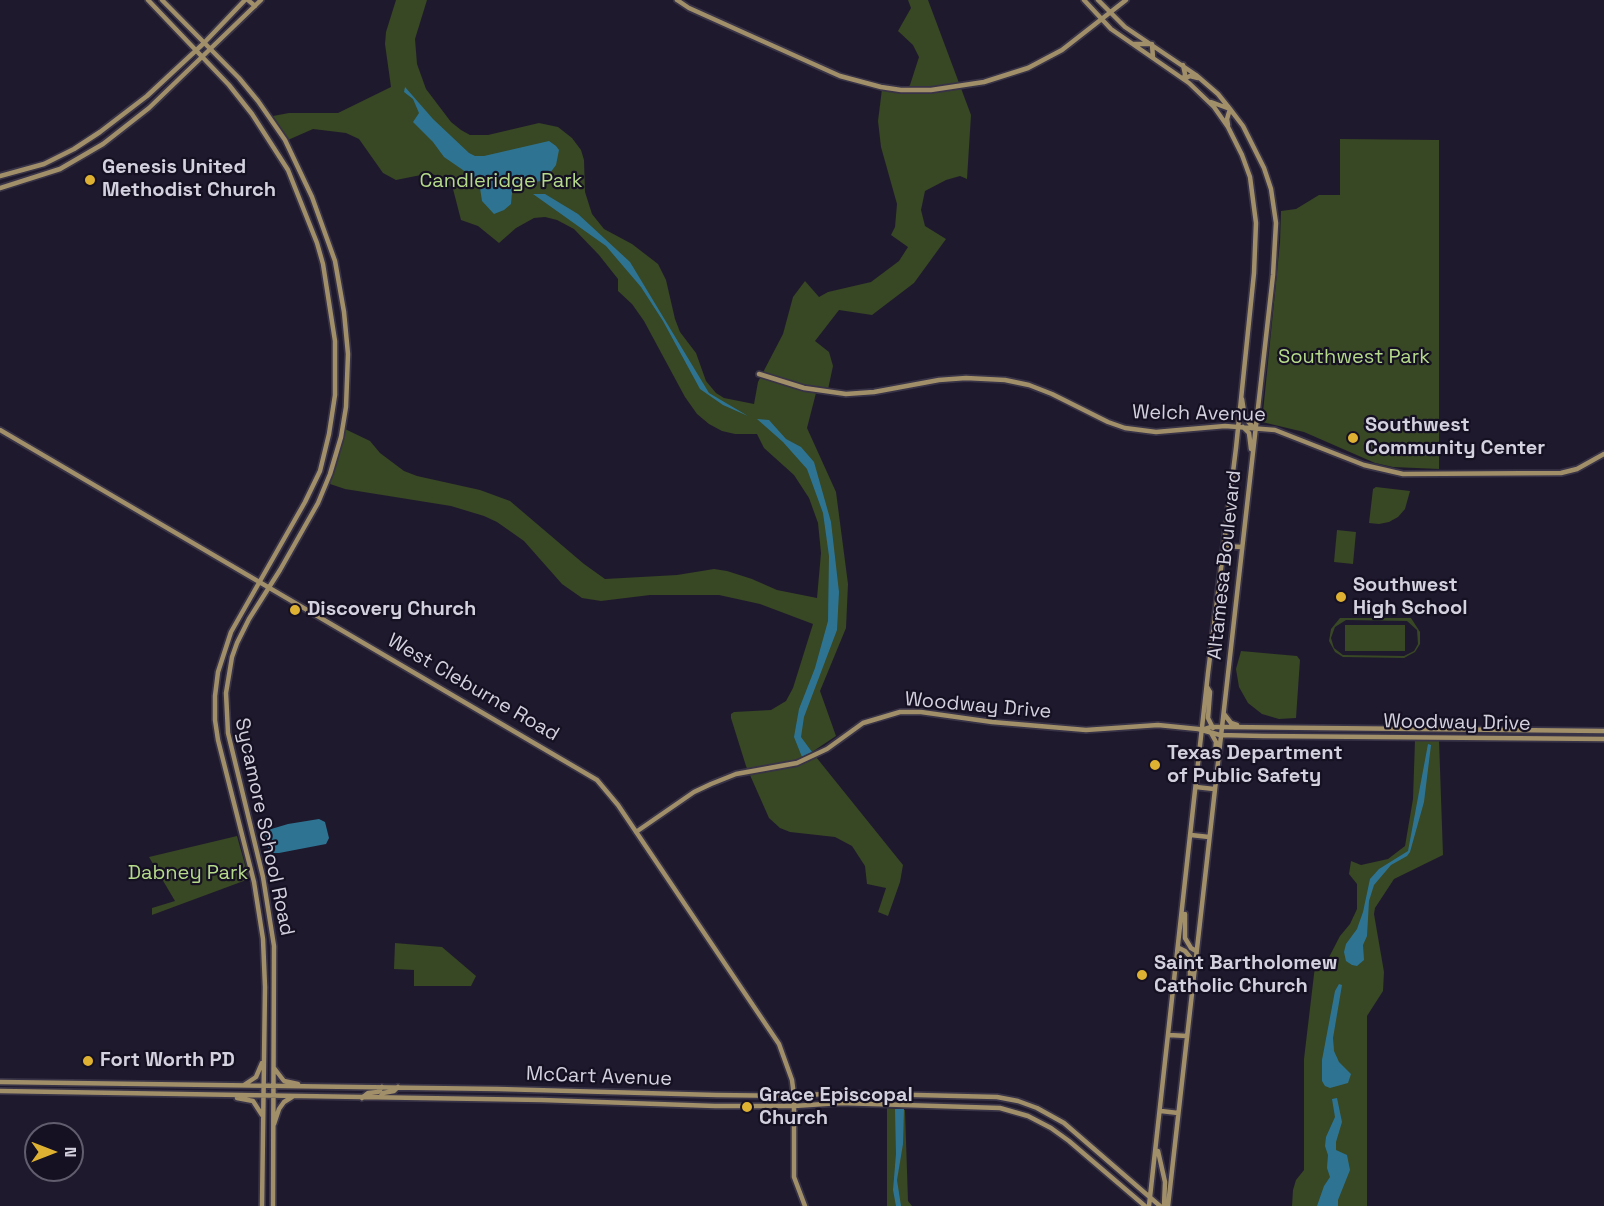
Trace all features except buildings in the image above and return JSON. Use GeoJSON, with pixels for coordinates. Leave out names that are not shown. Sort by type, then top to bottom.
{"type":"FeatureCollection","features":[{"type":"Feature","properties":{"kind":"main road","name":"Sycamore School Road"},"geometry":{"type":"LineString","coordinates":[[148,0],[248,108],[277,150],[288,170],[317,243],[329,297],[335,361],[334,404],[320,471],[231,632],[218,672],[215,696],[215,720],[222,759],[258,905],[264,953],[262,1206]]}},
{"type":"Feature","properties":{"kind":"main road","name":"Sycamore School Road"},"geometry":{"type":"LineString","coordinates":[[162,0],[239,78],[285,140],[308,188],[335,261],[344,312],[349,372],[342,430],[330,474],[318,503],[249,619],[232,657],[225,706],[233,756],[268,903],[274,946],[273,1206]]}},
{"type":"Feature","properties":{"kind":"main road"},"geometry":{"type":"LineString","coordinates":[[0,176],[44,164],[88,141],[131,110],[247,0],[255,6]]}},
{"type":"Feature","properties":{"kind":"main road"},"geometry":{"type":"LineString","coordinates":[[0,188],[60,169],[94,150],[138,118],[261,0]]}},
{"type":"Feature","properties":{"kind":"main road"},"geometry":{"type":"LineString","coordinates":[[677,0],[689,8],[840,76],[902,90],[956,88],[1028,68],[1062,50],[1126,0]]}},
{"type":"Feature","properties":{"kind":"main road","name":"Altamesa Boulevard"},"geometry":{"type":"LineString","coordinates":[[1084,0],[1101,20],[1184,79],[1209,101],[1228,127],[1242,155],[1250,177],[1256,223],[1254,273],[1238,426],[1207,687],[1207,729],[1196,787],[1161,1111],[1148,1206]]}},
{"type":"Feature","properties":{"kind":"main road","name":"Altamesa Boulevard"},"geometry":{"type":"LineString","coordinates":[[1098,0],[1125,27],[1183,65],[1218,94],[1243,126],[1258,154],[1269,178],[1275,210],[1276,238],[1242,547],[1178,1113],[1164,1206]]}},
{"type":"Feature","properties":{"kind":"main road"},"geometry":{"type":"LineString","coordinates":[[1132,44],[1152,44],[1153,58]]}},
{"type":"Feature","properties":{"kind":"main road"},"geometry":{"type":"LineString","coordinates":[[1183,65],[1184,79]]}},
{"type":"Feature","properties":{"kind":"main road"},"geometry":{"type":"LineString","coordinates":[[1184,79],[1190,76],[1202,80]]}},
{"type":"Feature","properties":{"kind":"main road"},"geometry":{"type":"LineString","coordinates":[[248,108],[258,101]]}},
{"type":"Feature","properties":{"kind":"main road"},"geometry":{"type":"LineString","coordinates":[[1209,101],[1230,109],[1227,119],[1228,127]]}},
{"type":"Feature","properties":{"kind":"main road"},"geometry":{"type":"LineString","coordinates":[[131,110],[138,118]]}},
{"type":"Feature","properties":{"kind":"main road","name":"Welch Avenue"},"geometry":{"type":"LineString","coordinates":[[759,374],[804,388],[846,394],[874,392],[939,380],[992,378],[1029,385],[1108,422],[1135,430],[1156,432],[1238,426],[1275,430],[1364,465],[1403,474],[1561,473],[1577,469],[1604,454]]}},
{"type":"Feature","properties":{"kind":"main road"},"geometry":{"type":"LineString","coordinates":[[1241,389],[1245,418],[1254,427]]}},
{"type":"Feature","properties":{"kind":"main road"},"geometry":{"type":"LineString","coordinates":[[1238,426],[1243,427],[1249,433],[1252,456]]}},
{"type":"Feature","properties":{"kind":"main road","name":"West Cleburne Road"},"geometry":{"type":"LineString","coordinates":[[0,430],[597,780],[636,832],[779,1044],[790,1070],[794,1096],[794,1178],[805,1206]]}},
{"type":"Feature","properties":{"kind":"main road"},"geometry":{"type":"LineString","coordinates":[[1224,546],[1242,547]]}},
{"type":"Feature","properties":{"kind":"main road"},"geometry":{"type":"LineString","coordinates":[[1207,687],[1210,692],[1207,729],[1220,735]]}},
{"type":"Feature","properties":{"kind":"main road","name":"Woodway Drive"},"geometry":{"type":"LineString","coordinates":[[636,832],[694,792],[711,784],[736,774],[797,763],[812,757],[863,723],[903,711],[1086,730],[1158,725],[1207,729],[1264,727],[1604,730]]}},
{"type":"Feature","properties":{"kind":"main road"},"geometry":{"type":"LineString","coordinates":[[1223,711],[1231,723],[1246,727]]}},
{"type":"Feature","properties":{"kind":"main road"},"geometry":{"type":"LineString","coordinates":[[1263,736],[1264,727]]}},
{"type":"Feature","properties":{"kind":"main road","name":"Woodway Drive"},"geometry":{"type":"LineString","coordinates":[[1207,729],[1212,734],[1220,735],[1604,739]]}},
{"type":"Feature","properties":{"kind":"main road"},"geometry":{"type":"LineString","coordinates":[[1453,737],[1462,734],[1464,730]]}},
{"type":"Feature","properties":{"kind":"main road"},"geometry":{"type":"LineString","coordinates":[[1464,737],[1471,730]]}},
{"type":"Feature","properties":{"kind":"main road"},"geometry":{"type":"LineString","coordinates":[[1212,734],[1216,742],[1216,771]]}},
{"type":"Feature","properties":{"kind":"main road"},"geometry":{"type":"LineString","coordinates":[[222,759],[233,756]]}},
{"type":"Feature","properties":{"kind":"main road"},"geometry":{"type":"LineString","coordinates":[[1196,787],[1214,789]]}},
{"type":"Feature","properties":{"kind":"main road"},"geometry":{"type":"LineString","coordinates":[[1191,835],[1209,837]]}},
{"type":"Feature","properties":{"kind":"main road"},"geometry":{"type":"LineString","coordinates":[[258,905],[268,903]]}},
{"type":"Feature","properties":{"kind":"main road"},"geometry":{"type":"LineString","coordinates":[[1183,909],[1185,938],[1191,948],[1196,951]]}},
{"type":"Feature","properties":{"kind":"main road"},"geometry":{"type":"LineString","coordinates":[[1179,948],[1190,957],[1190,980],[1193,986]]}},
{"type":"Feature","properties":{"kind":"main road"},"geometry":{"type":"LineString","coordinates":[[264,1007],[274,1008]]}},
{"type":"Feature","properties":{"kind":"main road"},"geometry":{"type":"LineString","coordinates":[[1169,1035],[1187,1036]]}},
{"type":"Feature","properties":{"kind":"main road"},"geometry":{"type":"LineString","coordinates":[[242,1086],[252,1081],[259,1073],[264,1054]]}},
{"type":"Feature","properties":{"kind":"main road"},"geometry":{"type":"LineString","coordinates":[[274,1068],[284,1081],[306,1087]]}},
{"type":"Feature","properties":{"kind":"main road","name":"McCart Avenue"},"geometry":{"type":"LineString","coordinates":[[0,1082],[382,1087],[716,1095],[794,1096],[851,1093],[978,1095],[1018,1101],[1047,1113],[1064,1124],[1150,1197],[1164,1206]]}},
{"type":"Feature","properties":{"kind":"main road"},"geometry":{"type":"LineString","coordinates":[[184,1085],[184,1094]]}},
{"type":"Feature","properties":{"kind":"main road"},"geometry":{"type":"LineString","coordinates":[[362,1098],[368,1093],[378,1092],[382,1087]]}},
{"type":"Feature","properties":{"kind":"main road"},"geometry":{"type":"LineString","coordinates":[[381,1098],[383,1092],[394,1091],[398,1088]]}},
{"type":"Feature","properties":{"kind":"main road","name":"McCart Avenue"},"geometry":{"type":"LineString","coordinates":[[0,1091],[542,1100],[715,1106],[794,1107],[850,1104],[979,1106],[1010,1110],[1043,1123],[1069,1141],[1148,1206]]}},
{"type":"Feature","properties":{"kind":"main road"},"geometry":{"type":"LineString","coordinates":[[850,1104],[851,1093]]}},
{"type":"Feature","properties":{"kind":"main road"},"geometry":{"type":"LineString","coordinates":[[225,1095],[253,1101],[263,1117]]}},
{"type":"Feature","properties":{"kind":"main road"},"geometry":{"type":"LineString","coordinates":[[715,1106],[716,1095]]}},
{"type":"Feature","properties":{"kind":"main road"},"geometry":{"type":"LineString","coordinates":[[273,1129],[279,1109],[292,1097]]}},
{"type":"Feature","properties":{"kind":"main road"},"geometry":{"type":"LineString","coordinates":[[1161,1111],[1178,1113]]}},
{"type":"Feature","properties":{"kind":"main road"},"geometry":{"type":"LineString","coordinates":[[1157,1145],[1165,1182],[1164,1206]]}},
{"type":"Feature","properties":{"kind":"main road"},"geometry":{"type":"LineString","coordinates":[[1138,1186],[1147,1185],[1153,1179]]}},
{"type":"Feature","properties":{"kind":"main road"},"geometry":{"type":"LineString","coordinates":[[262,1187],[273,1187]]}},
{"type":"Feature","properties":{"kind":"green space","name":"Candleridge Park"},"geometry":{"type":"Polygon","coordinates":[[[396,0],[427,0],[415,39],[417,64],[426,89],[451,122],[461,130],[470,135],[488,135],[539,123],[558,127],[572,138],[581,150],[584,160],[585,192],[592,214],[604,229],[632,244],[658,264],[666,280],[680,332],[696,353],[706,381],[716,393],[724,398],[754,404],[758,382],[783,334],[793,297],[805,281],[819,297],[828,292],[871,282],[899,261],[908,247],[891,235],[895,227],[897,204],[881,147],[878,121],[882,89],[905,91],[910,85],[919,57],[913,45],[898,31],[911,8],[908,0],[928,0],[971,115],[967,179],[960,176],[946,180],[925,191],[921,210],[925,226],[946,239],[914,283],[872,315],[839,310],[815,341],[829,352],[833,366],[827,394],[816,393],[807,428],[836,492],[848,584],[846,628],[820,691],[836,736],[812,752],[903,865],[900,882],[888,916],[878,912],[886,888],[867,884],[865,866],[852,846],[835,837],[790,832],[780,828],[769,818],[746,766],[731,718],[734,712],[771,710],[786,701],[793,688],[813,624],[760,604],[719,595],[650,595],[601,601],[582,598],[562,584],[524,541],[497,522],[484,516],[451,506],[345,489],[330,484],[345,429],[370,441],[380,453],[404,471],[480,490],[510,501],[605,579],[677,575],[714,569],[752,579],[777,590],[817,598],[821,553],[818,523],[809,498],[794,475],[764,448],[757,434],[735,434],[722,431],[697,414],[685,397],[644,321],[632,304],[618,291],[618,279],[574,229],[557,220],[545,217],[534,218],[516,228],[499,243],[478,226],[461,220],[453,189],[431,173],[396,180],[383,173],[359,139],[346,133],[313,129],[288,140],[273,116],[289,113],[338,113],[391,87],[385,44],[386,32],[396,0]]]}},
{"type":"Feature","properties":{"kind":"green space","name":"Southwest Park"},"geometry":{"type":"Polygon","coordinates":[[[1340,139],[1439,140],[1439,469],[1393,467],[1375,463],[1304,432],[1262,422],[1281,211],[1296,209],[1319,195],[1340,195],[1340,139]]]}},
{"type":"Feature","properties":{"kind":"green space"},"geometry":{"type":"Polygon","coordinates":[[[1376,487],[1410,491],[1405,509],[1389,522],[1369,523],[1373,489],[1376,487]]]}},
{"type":"Feature","properties":{"kind":"green space"},"geometry":{"type":"Polygon","coordinates":[[[1337,530],[1356,532],[1353,564],[1334,562],[1337,530]]]}},
{"type":"Feature","properties":{"kind":"green space"},"geometry":{"type":"Polygon","coordinates":[[[1340,618],[1411,618],[1420,632],[1420,644],[1415,652],[1404,658],[1343,657],[1335,652],[1329,641],[1331,629],[1340,618]],[[1346,620],[1335,627],[1331,638],[1334,648],[1343,655],[1404,656],[1414,651],[1418,644],[1417,630],[1407,621],[1346,620]]]}},
{"type":"Feature","properties":{"kind":"green space"},"geometry":{"type":"Polygon","coordinates":[[[1345,625],[1405,625],[1405,651],[1345,651],[1345,625]]]}},
{"type":"Feature","properties":{"kind":"green space"},"geometry":{"type":"Polygon","coordinates":[[[1241,651],[1297,656],[1300,660],[1296,718],[1279,719],[1262,714],[1248,703],[1239,687],[1236,669],[1241,651]]]}},
{"type":"Feature","properties":{"kind":"green space"},"geometry":{"type":"Polygon","coordinates":[[[1415,740],[1439,740],[1443,855],[1394,879],[1375,908],[1374,914],[1384,972],[1383,991],[1367,1016],[1367,1206],[1292,1206],[1296,1180],[1304,1170],[1304,1059],[1315,966],[1327,961],[1357,909],[1357,884],[1349,874],[1351,861],[1361,865],[1388,859],[1405,846],[1413,799],[1415,740]]]}},
{"type":"Feature","properties":{"kind":"green space","name":"Dabney Park"},"geometry":{"type":"Polygon","coordinates":[[[237,836],[249,879],[152,915],[152,908],[175,901],[149,857],[237,836]]]}},
{"type":"Feature","properties":{"kind":"green space"},"geometry":{"type":"Polygon","coordinates":[[[395,943],[442,947],[476,976],[471,986],[414,986],[414,970],[394,969],[395,943]]]}},
{"type":"Feature","properties":{"kind":"green space"},"geometry":{"type":"Polygon","coordinates":[[[887,1108],[905,1110],[908,1201],[912,1206],[887,1206],[887,1108]]]}},
{"type":"Feature","properties":{"kind":"water"},"geometry":{"type":"Polygon","coordinates":[[[405,87],[433,119],[469,153],[484,156],[549,141],[559,150],[556,165],[542,181],[517,184],[512,193],[511,204],[494,214],[482,201],[476,179],[444,157],[413,122],[419,113],[413,99],[404,92],[405,87]]]}},
{"type":"Feature","properties":{"kind":"water"},"geometry":{"type":"Polygon","coordinates":[[[533,194],[545,194],[578,214],[630,262],[709,393],[748,416],[723,405],[700,389],[663,321],[641,287],[606,246],[533,194]]]}},
{"type":"Feature","properties":{"kind":"water"},"geometry":{"type":"Polygon","coordinates":[[[757,419],[769,420],[786,439],[801,447],[814,462],[831,522],[839,592],[837,630],[804,717],[801,737],[812,752],[802,757],[794,737],[799,709],[815,668],[828,621],[829,556],[823,513],[807,469],[783,442],[757,419]]]}},
{"type":"Feature","properties":{"kind":"water"},"geometry":{"type":"Polygon","coordinates":[[[1428,744],[1431,745],[1424,802],[1410,852],[1391,865],[1374,885],[1369,901],[1367,936],[1363,945],[1364,960],[1357,966],[1352,965],[1346,961],[1344,952],[1346,944],[1357,929],[1370,879],[1379,869],[1408,851],[1428,744]]]}},
{"type":"Feature","properties":{"kind":"water"},"geometry":{"type":"Polygon","coordinates":[[[319,819],[325,822],[329,838],[326,844],[279,853],[269,850],[265,833],[268,830],[319,819]]]}},
{"type":"Feature","properties":{"kind":"water"},"geometry":{"type":"Polygon","coordinates":[[[1339,984],[1342,985],[1333,1038],[1334,1051],[1339,1062],[1351,1074],[1348,1083],[1330,1088],[1322,1081],[1322,1060],[1335,991],[1339,984]]]}},
{"type":"Feature","properties":{"kind":"water"},"geometry":{"type":"Polygon","coordinates":[[[1337,1098],[1342,1122],[1336,1150],[1347,1155],[1350,1170],[1338,1200],[1338,1206],[1317,1206],[1330,1177],[1325,1146],[1326,1137],[1335,1117],[1332,1099],[1337,1098]]]}},
{"type":"Feature","properties":{"kind":"water"},"geometry":{"type":"Polygon","coordinates":[[[895,1109],[904,1109],[903,1144],[897,1180],[901,1206],[896,1206],[893,1190],[896,1154],[895,1109]]]}},
{"type":"Feature","properties":{"kind":"place","name":"Genesis United Methodist Church"},"geometry":{"type":"Point","coordinates":[90,180]}},
{"type":"Feature","properties":{"kind":"place","name":"Southwest Community Center"},"geometry":{"type":"Point","coordinates":[1353,438]}},
{"type":"Feature","properties":{"kind":"place","name":"Southwest High School"},"geometry":{"type":"Point","coordinates":[1341,597]}},
{"type":"Feature","properties":{"kind":"place","name":"Discovery Church"},"geometry":{"type":"Point","coordinates":[295,610]}},
{"type":"Feature","properties":{"kind":"place","name":"Texas Department of Public Safety"},"geometry":{"type":"Point","coordinates":[1155,765]}},
{"type":"Feature","properties":{"kind":"place","name":"Saint Bartholomew Catholic Church"},"geometry":{"type":"Point","coordinates":[1142,975]}},
{"type":"Feature","properties":{"kind":"place","name":"Fort Worth PD"},"geometry":{"type":"Point","coordinates":[88,1061]}},
{"type":"Feature","properties":{"kind":"place","name":"Grace Episcopal Church"},"geometry":{"type":"Point","coordinates":[747,1107]}}]}
